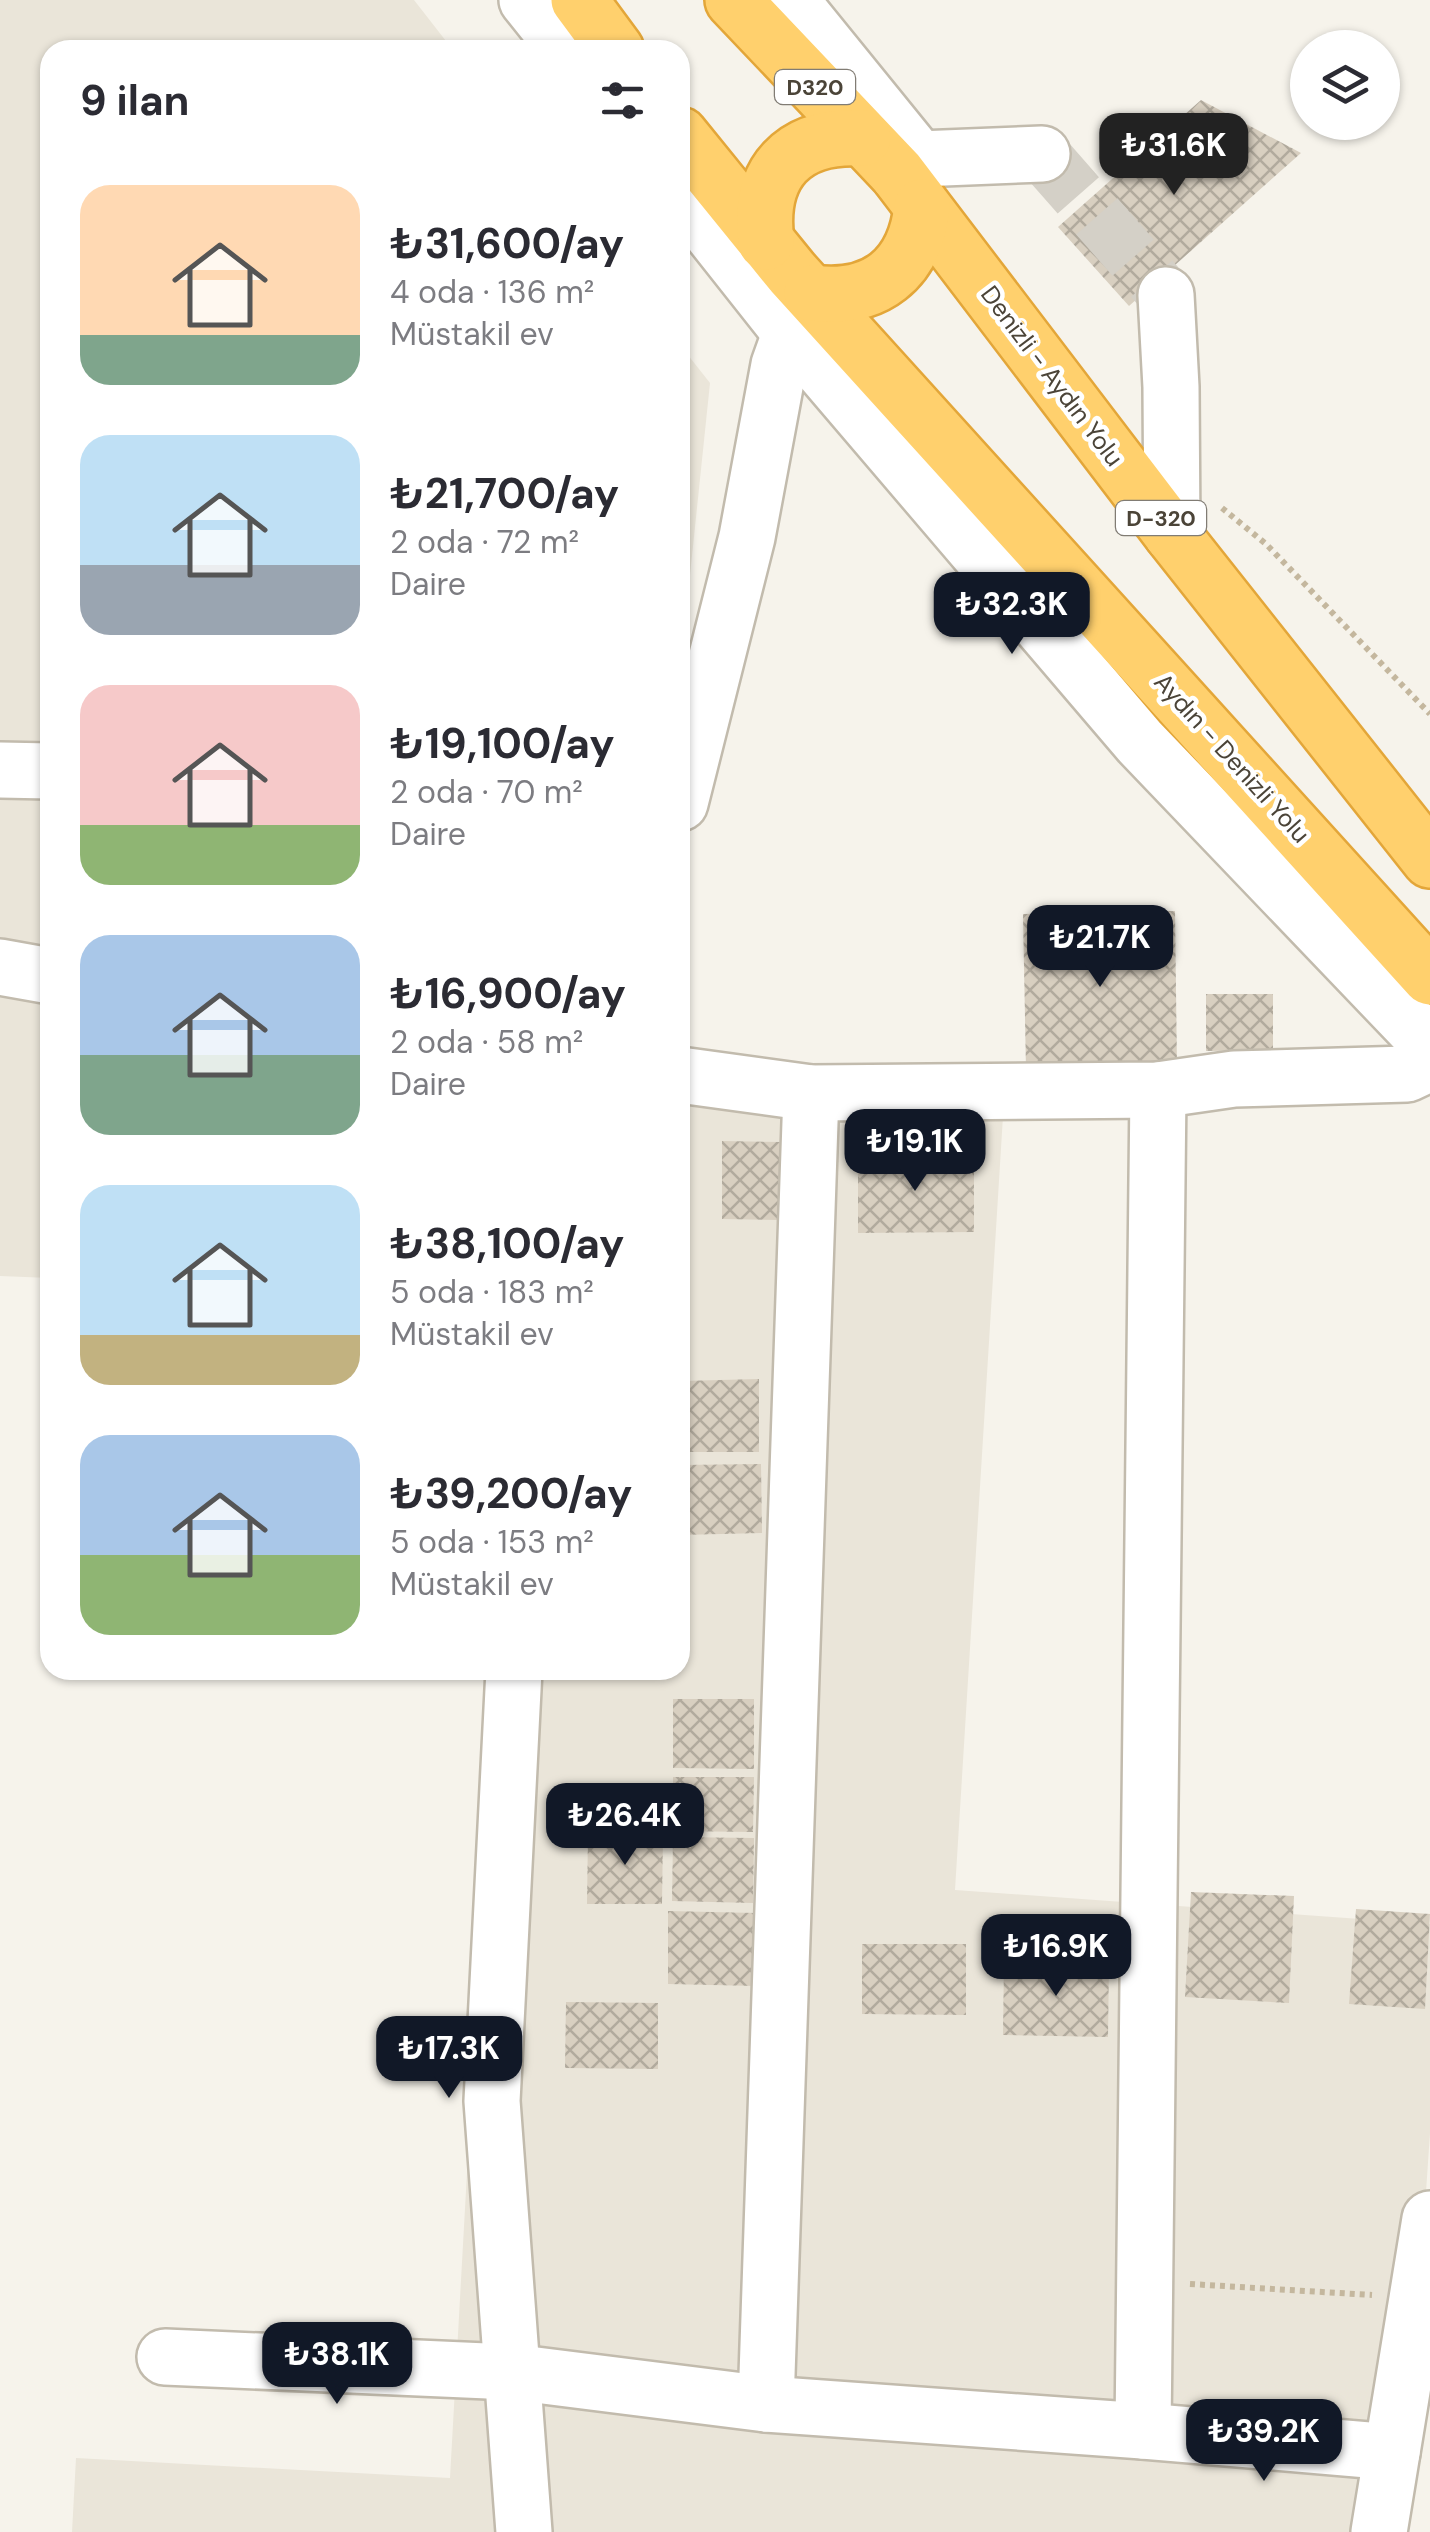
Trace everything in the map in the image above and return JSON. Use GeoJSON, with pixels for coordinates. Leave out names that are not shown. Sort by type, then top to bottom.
{"type":"FeatureCollection","features":[{"type":"Feature","properties":{"kind":"highway"},"geometry":{"type":"LineString","coordinates":[[579,0],[609,40]]}},
{"type":"Feature","properties":{"kind":"highway","name":"D320"},"geometry":{"type":"LineString","coordinates":[[733,0],[900,169]]}},
{"type":"Feature","properties":{"kind":"highway","name":"D320"},"geometry":{"type":"LineString","coordinates":[[780,282],[762,214],[768,186],[784,162],[807,145],[835,137],[900,169]]}},
{"type":"Feature","properties":{"kind":"highway","name":"Aydın - Denizli Yolu"},"geometry":{"type":"LineString","coordinates":[[690,150],[780,282],[1430,977]]}},
{"type":"Feature","properties":{"kind":"highway"},"geometry":{"type":"LineString","coordinates":[[780,282],[852,294],[888,277],[914,246],[900,169]]}},
{"type":"Feature","properties":{"kind":"highway","name":"Denizli - Aydın Yolu"},"geometry":{"type":"LineString","coordinates":[[900,169],[1172,534],[1430,860]]}},
{"type":"Feature","properties":{"kind":"street"},"geometry":{"type":"LineString","coordinates":[[527,0],[559,40]]}},
{"type":"Feature","properties":{"kind":"street"},"geometry":{"type":"LineString","coordinates":[[790,0],[900,169],[1042,154]]}},
{"type":"Feature","properties":{"kind":"street"},"geometry":{"type":"LineString","coordinates":[[690,202],[780,282],[1140,742],[1430,1045]]}},
{"type":"Feature","properties":{"kind":"street"},"geometry":{"type":"LineString","coordinates":[[690,763],[747,538],[778,365],[780,282]]}},
{"type":"Feature","properties":{"kind":"street"},"geometry":{"type":"LineString","coordinates":[[1166,295],[1172,534]]}},
{"type":"Feature","properties":{"kind":"street"},"geometry":{"type":"LineString","coordinates":[[0,770],[40,771]]}},
{"type":"Feature","properties":{"kind":"street"},"geometry":{"type":"LineString","coordinates":[[0,967],[40,974]]}},
{"type":"Feature","properties":{"kind":"street"},"geometry":{"type":"LineString","coordinates":[[690,1076],[811,1093],[1158,1090],[1234,1079],[1406,1074],[1430,1063]]}},
{"type":"Feature","properties":{"kind":"street"},"geometry":{"type":"LineString","coordinates":[[1143,2430],[1158,1090]]}},
{"type":"Feature","properties":{"kind":"street"},"geometry":{"type":"LineString","coordinates":[[766,2404],[811,1093]]}},
{"type":"Feature","properties":{"kind":"street"},"geometry":{"type":"LineString","coordinates":[[513,1680],[492,2101],[524,2532]]}},
{"type":"Feature","properties":{"kind":"street"},"geometry":{"type":"LineString","coordinates":[[1378,2532],[1430,2219]]}},
{"type":"Feature","properties":{"kind":"street"},"geometry":{"type":"LineString","coordinates":[[165,2357],[512,2372],[766,2404],[1392,2452]]}},
{"type":"Feature","properties":{"kind":"path"},"geometry":{"type":"LineString","coordinates":[[1172,468],[1266,544],[1430,714]]}},
{"type":"Feature","properties":{"kind":"path"},"geometry":{"type":"LineString","coordinates":[[1144,2282],[1418,2298]]}},
{"type":"Feature","properties":{"kind":"shaded area"},"geometry":{"type":"Polygon","coordinates":[[[0,0],[414,0],[445,40],[40,40],[40,1278],[0,1276],[0,0]]]}},
{"type":"Feature","properties":{"kind":"shaded area"},"geometry":{"type":"Polygon","coordinates":[[[690,358],[710,383],[690,575],[690,358]]]}},
{"type":"Feature","properties":{"kind":"shaded area"},"geometry":{"type":"Polygon","coordinates":[[[690,1052],[1004,1100],[955,1890],[1430,1924],[1430,2133],[1403,2532],[72,2532],[76,2458],[450,2478],[494,1680],[690,1680],[690,1052]]]}},
{"type":"Feature","properties":{"kind":"building"},"geometry":{"type":"Polygon","coordinates":[[[1201,100],[1301,153],[1129,306],[1058,227],[1201,100]]]}},
{"type":"Feature","properties":{"kind":"building"},"geometry":{"type":"Polygon","coordinates":[[[1175,911],[1177,1067],[1026,1070],[1023,914],[1175,911]]]}},
{"type":"Feature","properties":{"kind":"building"},"geometry":{"type":"Polygon","coordinates":[[[1206,994],[1273,994],[1273,1050],[1206,1051],[1206,994]]]}},
{"type":"Feature","properties":{"kind":"building"},"geometry":{"type":"Polygon","coordinates":[[[722,1141],[781,1142],[781,1220],[722,1219],[722,1141]]]}},
{"type":"Feature","properties":{"kind":"building"},"geometry":{"type":"Polygon","coordinates":[[[933,1142],[933,1164],[974,1164],[974,1232],[858,1233],[858,1157],[903,1156],[903,1143],[933,1142]]]}},
{"type":"Feature","properties":{"kind":"building"},"geometry":{"type":"Polygon","coordinates":[[[759,1379],[759,1452],[690,1452],[690,1381],[759,1379]]]}},
{"type":"Feature","properties":{"kind":"building"},"geometry":{"type":"Polygon","coordinates":[[[761,1464],[762,1533],[690,1535],[690,1465],[761,1464]]]}},
{"type":"Feature","properties":{"kind":"building"},"geometry":{"type":"Polygon","coordinates":[[[673,1699],[754,1699],[754,1769],[673,1768],[673,1699]]]}},
{"type":"Feature","properties":{"kind":"building"},"geometry":{"type":"Polygon","coordinates":[[[673,1777],[754,1777],[753,1832],[673,1831],[673,1777]]]}},
{"type":"Feature","properties":{"kind":"building"},"geometry":{"type":"Polygon","coordinates":[[[588,1832],[663,1833],[662,1904],[587,1904],[588,1832]]]}},
{"type":"Feature","properties":{"kind":"building"},"geometry":{"type":"Polygon","coordinates":[[[673,1837],[754,1838],[753,1903],[672,1901],[673,1837]]]}},
{"type":"Feature","properties":{"kind":"building"},"geometry":{"type":"Polygon","coordinates":[[[1191,1892],[1294,1896],[1289,2003],[1185,1997],[1191,1892]]]}},
{"type":"Feature","properties":{"kind":"building"},"geometry":{"type":"Polygon","coordinates":[[[1356,1909],[1430,1914],[1425,2009],[1349,2004],[1356,1909]]]}},
{"type":"Feature","properties":{"kind":"building"},"geometry":{"type":"Polygon","coordinates":[[[668,1911],[756,1913],[755,1986],[668,1984],[668,1911]]]}},
{"type":"Feature","properties":{"kind":"building"},"geometry":{"type":"Polygon","coordinates":[[[862,1944],[966,1944],[966,2015],[862,2014],[862,1944]]]}},
{"type":"Feature","properties":{"kind":"building"},"geometry":{"type":"Polygon","coordinates":[[[1004,1961],[1109,1963],[1108,2037],[1003,2035],[1004,1961]]]}},
{"type":"Feature","properties":{"kind":"building"},"geometry":{"type":"Polygon","coordinates":[[[566,2002],[658,2003],[658,2069],[565,2068],[566,2002]]]}},
{"type":"Feature","properties":{"kind":"tunnel"},"geometry":{"type":"LineString","coordinates":[[1042,154],[1166,295]]}}]}
